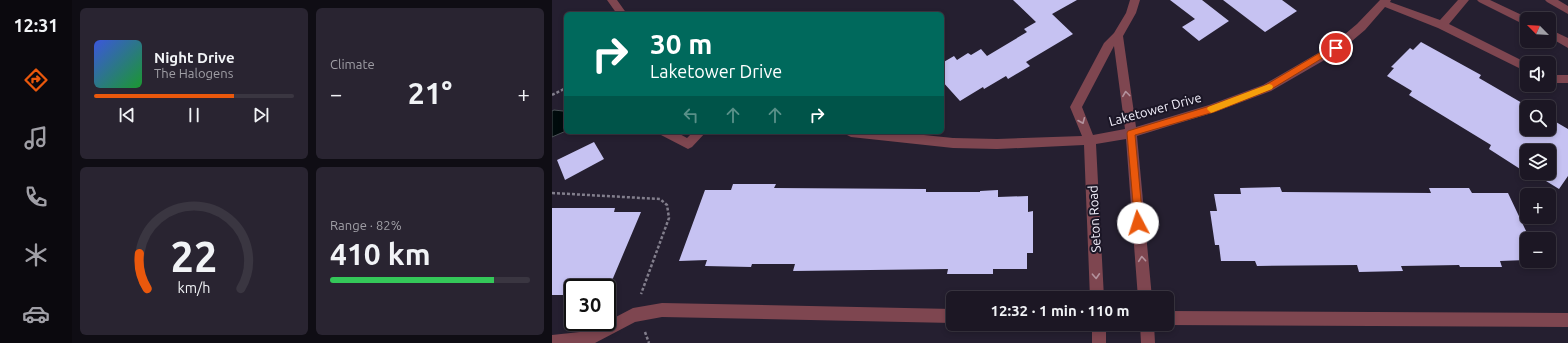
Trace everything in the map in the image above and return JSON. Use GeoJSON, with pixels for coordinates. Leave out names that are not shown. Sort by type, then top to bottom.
{"type":"FeatureCollection","features":[{"type":"Feature","properties":{"kind":"street"},"geometry":{"type":"LineString","coordinates":[[612,0],[621,12]]}},
{"type":"Feature","properties":{"kind":"street"},"geometry":{"type":"LineString","coordinates":[[1090,140],[1076,107],[1108,46],[1118,36],[1131,13],[1135,0]]}},
{"type":"Feature","properties":{"kind":"street"},"geometry":{"type":"LineString","coordinates":[[1442,24],[1464,0]]}},
{"type":"Feature","properties":{"kind":"street"},"geometry":{"type":"LineString","coordinates":[[1482,0],[1520,19]]}},
{"type":"Feature","properties":{"kind":"street"},"geometry":{"type":"LineString","coordinates":[[1550,0],[1568,10]]}},
{"type":"Feature","properties":{"kind":"street"},"geometry":{"type":"LineString","coordinates":[[1385,1],[1442,24],[1520,64]]}},
{"type":"Feature","properties":{"kind":"street","name":"Laketower Drive"},"geometry":{"type":"LineString","coordinates":[[870,134],[953,143],[997,144],[1090,140],[1131,133],[1211,109],[1267,88],[1336,48],[1361,27],[1385,1]]}},
{"type":"Feature","properties":{"kind":"street"},"geometry":{"type":"LineString","coordinates":[[1118,36],[1131,133],[1144,291]]}},
{"type":"Feature","properties":{"kind":"street"},"geometry":{"type":"LineString","coordinates":[[1556,36],[1568,44]]}},
{"type":"Feature","properties":{"kind":"street"},"geometry":{"type":"LineString","coordinates":[[1556,79],[1568,79]]}},
{"type":"Feature","properties":{"kind":"street"},"geometry":{"type":"LineString","coordinates":[[669,134],[688,144],[698,134]]}},
{"type":"Feature","properties":{"kind":"street","name":"Seton Road"},"geometry":{"type":"LineString","coordinates":[[1090,140],[1097,291]]}},
{"type":"Feature","properties":{"kind":"street"},"geometry":{"type":"LineString","coordinates":[[552,342],[590,338],[638,314],[662,310],[946,316]]}},
{"type":"Feature","properties":{"kind":"street"},"geometry":{"type":"LineString","coordinates":[[1174,318],[1568,320]]}},
{"type":"Feature","properties":{"kind":"street"},"geometry":{"type":"LineString","coordinates":[[1099,331],[1099,343]]}},
{"type":"Feature","properties":{"kind":"street"},"geometry":{"type":"LineString","coordinates":[[1147,331],[1148,343]]}},
{"type":"Feature","properties":{"kind":"path"},"geometry":{"type":"LineString","coordinates":[[552,95],[564,89]]}},
{"type":"Feature","properties":{"kind":"path"},"geometry":{"type":"LineString","coordinates":[[552,193],[660,199],[667,205],[669,218],[635,309],[649,343]]}},
{"type":"Feature","properties":{"kind":"shaded area"},"geometry":{"type":"Polygon","coordinates":[[[552,111],[564,112],[564,132],[552,137],[552,111]]]}},
{"type":"Feature","properties":{"kind":"building"},"geometry":{"type":"Polygon","coordinates":[[[1013,0],[1077,0],[1052,14],[1073,34],[1026,62],[1030,66],[1008,79],[1006,76],[984,89],[983,87],[960,101],[944,83],[944,62],[954,56],[957,60],[968,53],[971,55],[981,49],[987,56],[1027,32],[1024,29],[1036,22],[1013,0]]]}},
{"type":"Feature","properties":{"kind":"building"},"geometry":{"type":"Polygon","coordinates":[[[1170,0],[1202,0],[1229,21],[1199,41],[1182,27],[1195,19],[1170,0]]]}},
{"type":"Feature","properties":{"kind":"building"},"geometry":{"type":"Polygon","coordinates":[[[1223,0],[1282,0],[1297,11],[1265,32],[1223,0]]]}},
{"type":"Feature","properties":{"kind":"building"},"geometry":{"type":"Polygon","coordinates":[[[1421,42],[1481,75],[1479,78],[1520,102],[1520,136],[1556,136],[1556,122],[1568,129],[1568,176],[1559,189],[1544,180],[1556,180],[1556,144],[1520,144],[1520,169],[1489,149],[1491,145],[1409,95],[1412,91],[1387,76],[1394,68],[1391,67],[1410,48],[1413,50],[1421,42]]]}},
{"type":"Feature","properties":{"kind":"building"},"geometry":{"type":"Polygon","coordinates":[[[594,142],[604,159],[565,180],[557,160],[594,142]]]}},
{"type":"Feature","properties":{"kind":"building"},"geometry":{"type":"Polygon","coordinates":[[[733,184],[776,184],[774,188],[926,189],[926,192],[980,192],[998,190],[998,197],[1028,196],[1028,212],[1033,211],[1033,253],[1027,253],[1027,269],[993,269],[993,274],[947,274],[948,269],[793,271],[795,264],[752,264],[751,267],[705,266],[707,260],[679,261],[705,190],[731,190],[733,184]]]}},
{"type":"Feature","properties":{"kind":"building"},"geometry":{"type":"Polygon","coordinates":[[[1280,187],[1282,192],[1431,193],[1429,188],[1469,188],[1472,193],[1508,193],[1520,218],[1520,224],[1523,224],[1527,232],[1520,232],[1520,260],[1500,261],[1502,267],[1460,267],[1459,265],[1401,266],[1403,271],[1359,272],[1357,265],[1257,266],[1255,261],[1221,261],[1219,245],[1215,245],[1210,211],[1217,211],[1214,194],[1241,194],[1240,188],[1280,187]]]}},
{"type":"Feature","properties":{"kind":"building"},"geometry":{"type":"Polygon","coordinates":[[[552,208],[615,208],[614,212],[641,212],[613,279],[564,279],[564,295],[552,295],[552,208]]]}},
{"type":"Feature","properties":{"kind":"slow traffic"},"geometry":{"type":"LineString","coordinates":[[1211,109],[1269,87]]}},
{"type":"Feature","properties":{"kind":"route"},"geometry":{"type":"LineString","coordinates":[[1138,223],[1131,133],[1211,109],[1267,88],[1336,48]]}}]}
